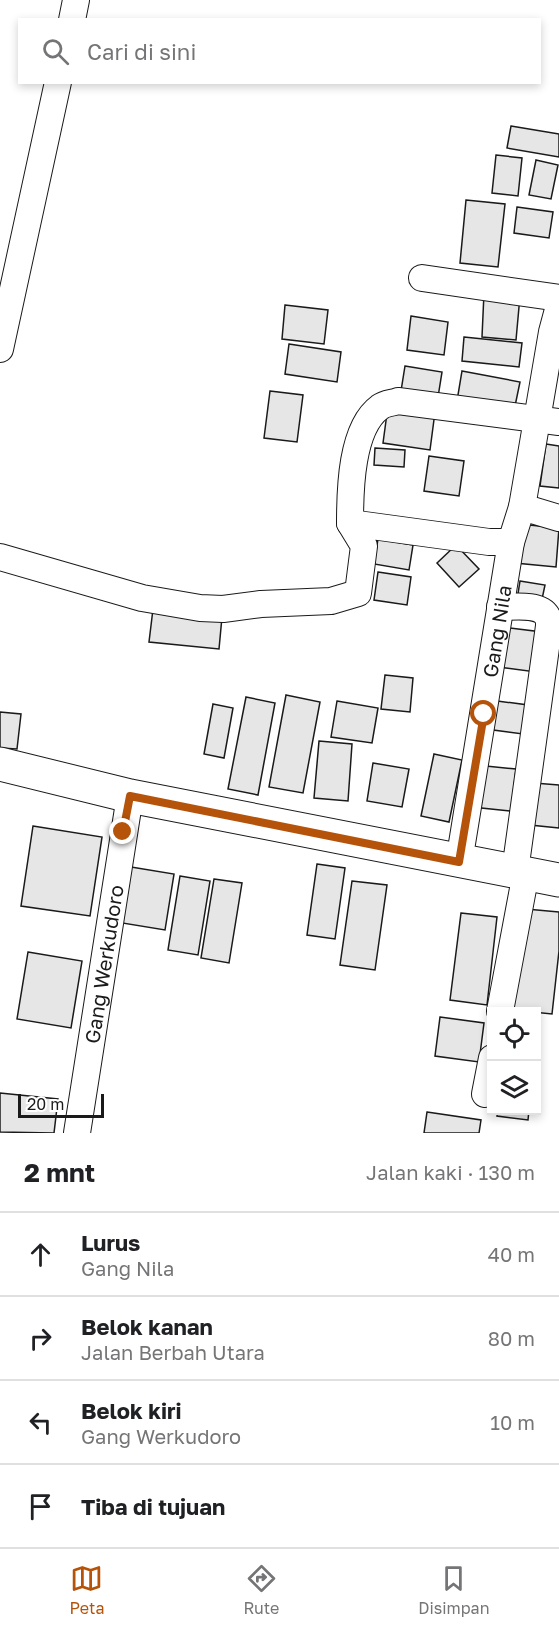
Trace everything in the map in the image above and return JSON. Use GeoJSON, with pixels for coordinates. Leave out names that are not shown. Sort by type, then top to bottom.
{"type":"FeatureCollection","features":[{"type":"Feature","properties":{"kind":"main road"},"geometry":{"type":"LineString","coordinates":[[0,764],[130,796],[559,880]]}},
{"type":"Feature","properties":{"kind":"street"},"geometry":{"type":"LineString","coordinates":[[72,18],[76,0]]}},
{"type":"Feature","properties":{"kind":"street"},"geometry":{"type":"LineString","coordinates":[[0,349],[58,84]]}},
{"type":"Feature","properties":{"kind":"street"},"geometry":{"type":"LineString","coordinates":[[422,278],[559,298]]}},
{"type":"Feature","properties":{"kind":"street","name":"Gang Nila"},"geometry":{"type":"LineString","coordinates":[[459,862],[511,542],[548,420],[559,306]]}},
{"type":"Feature","properties":{"kind":"street"},"geometry":{"type":"LineString","coordinates":[[0,557],[142,598],[200,608],[223,609],[261,604],[330,601],[358,593],[364,546],[350,523],[350,491],[357,447],[364,428],[371,416],[382,405],[398,401],[548,420]]}},
{"type":"Feature","properties":{"kind":"street"},"geometry":{"type":"LineString","coordinates":[[522,507],[559,518]]}},
{"type":"Feature","properties":{"kind":"street"},"geometry":{"type":"LineString","coordinates":[[350,523],[489,542],[511,542]]}},
{"type":"Feature","properties":{"kind":"street"},"geometry":{"type":"LineString","coordinates":[[500,607],[530,607],[541,610],[547,615],[549,626],[520,872],[501,1007]]}},
{"type":"Feature","properties":{"kind":"street","name":"Gang Werkudoro"},"geometry":{"type":"LineString","coordinates":[[77,1133],[130,796]]}},
{"type":"Feature","properties":{"kind":"street"},"geometry":{"type":"LineString","coordinates":[[485,1094],[492,1061]]}},
{"type":"Feature","properties":{"kind":"building"},"geometry":{"type":"Polygon","coordinates":[[[511,126],[559,134],[559,157],[507,148],[511,126]]]}},
{"type":"Feature","properties":{"kind":"building"},"geometry":{"type":"Polygon","coordinates":[[[496,155],[522,158],[518,196],[492,193],[496,155]]]}},
{"type":"Feature","properties":{"kind":"building"},"geometry":{"type":"Polygon","coordinates":[[[536,160],[558,165],[551,199],[529,195],[536,160]]]}},
{"type":"Feature","properties":{"kind":"building"},"geometry":{"type":"Polygon","coordinates":[[[466,200],[505,204],[498,267],[460,263],[466,200]]]}},
{"type":"Feature","properties":{"kind":"building"},"geometry":{"type":"Polygon","coordinates":[[[517,207],[553,212],[549,238],[514,233],[517,207]]]}},
{"type":"Feature","properties":{"kind":"building"},"geometry":{"type":"Polygon","coordinates":[[[484,293],[520,296],[516,340],[482,337],[484,293]]]}},
{"type":"Feature","properties":{"kind":"building"},"geometry":{"type":"Polygon","coordinates":[[[285,305],[328,310],[324,344],[282,339],[285,305]]]}},
{"type":"Feature","properties":{"kind":"building"},"geometry":{"type":"Polygon","coordinates":[[[411,316],[448,322],[444,355],[407,350],[411,316]]]}},
{"type":"Feature","properties":{"kind":"building"},"geometry":{"type":"Polygon","coordinates":[[[464,337],[522,343],[519,367],[462,361],[464,337]]]}},
{"type":"Feature","properties":{"kind":"building"},"geometry":{"type":"Polygon","coordinates":[[[289,344],[341,352],[337,382],[285,374],[289,344]]]}},
{"type":"Feature","properties":{"kind":"building"},"geometry":{"type":"Polygon","coordinates":[[[405,366],[442,372],[438,397],[401,391],[405,366]]]}},
{"type":"Feature","properties":{"kind":"building"},"geometry":{"type":"Polygon","coordinates":[[[462,371],[520,382],[514,411],[457,401],[462,371]]]}},
{"type":"Feature","properties":{"kind":"building"},"geometry":{"type":"Polygon","coordinates":[[[270,391],[303,395],[297,442],[264,438],[270,391]]]}},
{"type":"Feature","properties":{"kind":"building"},"geometry":{"type":"Polygon","coordinates":[[[388,406],[435,412],[430,450],[383,443],[388,406]]]}},
{"type":"Feature","properties":{"kind":"building"},"geometry":{"type":"Polygon","coordinates":[[[546,444],[559,446],[559,488],[540,486],[546,444]]]}},
{"type":"Feature","properties":{"kind":"building"},"geometry":{"type":"Polygon","coordinates":[[[375,448],[405,450],[404,467],[374,465],[375,448]]]}},
{"type":"Feature","properties":{"kind":"building"},"geometry":{"type":"Polygon","coordinates":[[[429,456],[464,461],[459,496],[424,491],[429,456]]]}},
{"type":"Feature","properties":{"kind":"building"},"geometry":{"type":"Polygon","coordinates":[[[519,524],[559,528],[556,567],[515,563],[519,524]]]}},
{"type":"Feature","properties":{"kind":"building"},"geometry":{"type":"Polygon","coordinates":[[[378,539],[413,545],[409,570],[374,564],[378,539]]]}},
{"type":"Feature","properties":{"kind":"building"},"geometry":{"type":"Polygon","coordinates":[[[456,545],[479,569],[459,587],[437,563],[456,545]]]}},
{"type":"Feature","properties":{"kind":"building"},"geometry":{"type":"Polygon","coordinates":[[[378,572],[411,577],[407,605],[374,600],[378,572]]]}},
{"type":"Feature","properties":{"kind":"building"},"geometry":{"type":"Polygon","coordinates":[[[520,581],[545,585],[541,604],[517,600],[520,581]]]}},
{"type":"Feature","properties":{"kind":"building"},"geometry":{"type":"Polygon","coordinates":[[[153,609],[222,617],[219,649],[149,642],[153,609]]]}},
{"type":"Feature","properties":{"kind":"building"},"geometry":{"type":"Polygon","coordinates":[[[503,627],[542,632],[536,672],[498,667],[503,627]]]}},
{"type":"Feature","properties":{"kind":"building"},"geometry":{"type":"Polygon","coordinates":[[[385,675],[413,678],[410,712],[381,709],[385,675]]]}},
{"type":"Feature","properties":{"kind":"building"},"geometry":{"type":"Polygon","coordinates":[[[286,695],[320,702],[303,793],[269,787],[286,695]]]}},
{"type":"Feature","properties":{"kind":"building"},"geometry":{"type":"Polygon","coordinates":[[[246,697],[275,703],[258,795],[228,789],[246,697]]]}},
{"type":"Feature","properties":{"kind":"building"},"geometry":{"type":"Polygon","coordinates":[[[490,700],[528,705],[523,734],[486,729],[490,700]]]}},
{"type":"Feature","properties":{"kind":"building"},"geometry":{"type":"Polygon","coordinates":[[[337,701],[378,708],[372,743],[331,737],[337,701]]]}},
{"type":"Feature","properties":{"kind":"building"},"geometry":{"type":"Polygon","coordinates":[[[213,704],[233,708],[224,758],[204,754],[213,704]]]}},
{"type":"Feature","properties":{"kind":"building"},"geometry":{"type":"Polygon","coordinates":[[[0,712],[21,714],[17,749],[0,748],[0,712]]]}},
{"type":"Feature","properties":{"kind":"building"},"geometry":{"type":"Polygon","coordinates":[[[319,741],[352,744],[348,801],[314,798],[319,741]]]}},
{"type":"Feature","properties":{"kind":"building"},"geometry":{"type":"Polygon","coordinates":[[[434,754],[462,760],[449,822],[421,816],[434,754]]]}},
{"type":"Feature","properties":{"kind":"building"},"geometry":{"type":"Polygon","coordinates":[[[373,763],[409,769],[402,807],[367,801],[373,763]]]}},
{"type":"Feature","properties":{"kind":"building"},"geometry":{"type":"Polygon","coordinates":[[[476,765],[516,769],[511,811],[472,807],[476,765]]]}},
{"type":"Feature","properties":{"kind":"building"},"geometry":{"type":"Polygon","coordinates":[[[534,783],[559,785],[559,828],[530,825],[534,783]]]}},
{"type":"Feature","properties":{"kind":"building"},"geometry":{"type":"Polygon","coordinates":[[[33,826],[102,837],[90,916],[21,906],[33,826]]]}},
{"type":"Feature","properties":{"kind":"building"},"geometry":{"type":"Polygon","coordinates":[[[317,864],[345,868],[335,939],[307,935],[317,864]]]}},
{"type":"Feature","properties":{"kind":"building"},"geometry":{"type":"Polygon","coordinates":[[[125,866],[174,874],[165,930],[116,922],[125,866]]]}},
{"type":"Feature","properties":{"kind":"building"},"geometry":{"type":"Polygon","coordinates":[[[180,876],[210,881],[198,955],[168,950],[180,876]]]}},
{"type":"Feature","properties":{"kind":"building"},"geometry":{"type":"Polygon","coordinates":[[[214,879],[242,883],[229,963],[201,958],[214,879]]]}},
{"type":"Feature","properties":{"kind":"building"},"geometry":{"type":"Polygon","coordinates":[[[352,881],[387,885],[375,970],[340,965],[352,881]]]}},
{"type":"Feature","properties":{"kind":"building"},"geometry":{"type":"Polygon","coordinates":[[[526,909],[559,912],[559,951],[552,1014],[541,1013],[541,1007],[513,1007],[526,909]]]}},
{"type":"Feature","properties":{"kind":"building"},"geometry":{"type":"Polygon","coordinates":[[[461,913],[497,917],[487,1005],[450,1000],[461,913]]]}},
{"type":"Feature","properties":{"kind":"building"},"geometry":{"type":"Polygon","coordinates":[[[28,952],[82,961],[71,1028],[17,1019],[28,952]]]}},
{"type":"Feature","properties":{"kind":"building"},"geometry":{"type":"Polygon","coordinates":[[[440,1017],[484,1023],[479,1062],[435,1056],[440,1017]]]}},
{"type":"Feature","properties":{"kind":"building"},"geometry":{"type":"Polygon","coordinates":[[[0,1093],[58,1099],[54,1133],[0,1132],[0,1093]]]}},
{"type":"Feature","properties":{"kind":"building"},"geometry":{"type":"Polygon","coordinates":[[[427,1112],[481,1120],[479,1133],[424,1133],[427,1112]]]}},
{"type":"Feature","properties":{"kind":"building"},"geometry":{"type":"Polygon","coordinates":[[[497,1115],[528,1115],[528,1120],[497,1115]]]}},
{"type":"Feature","properties":{"kind":"route"},"geometry":{"type":"LineString","coordinates":[[123,832],[130,796],[459,862],[484,714]]}}]}
